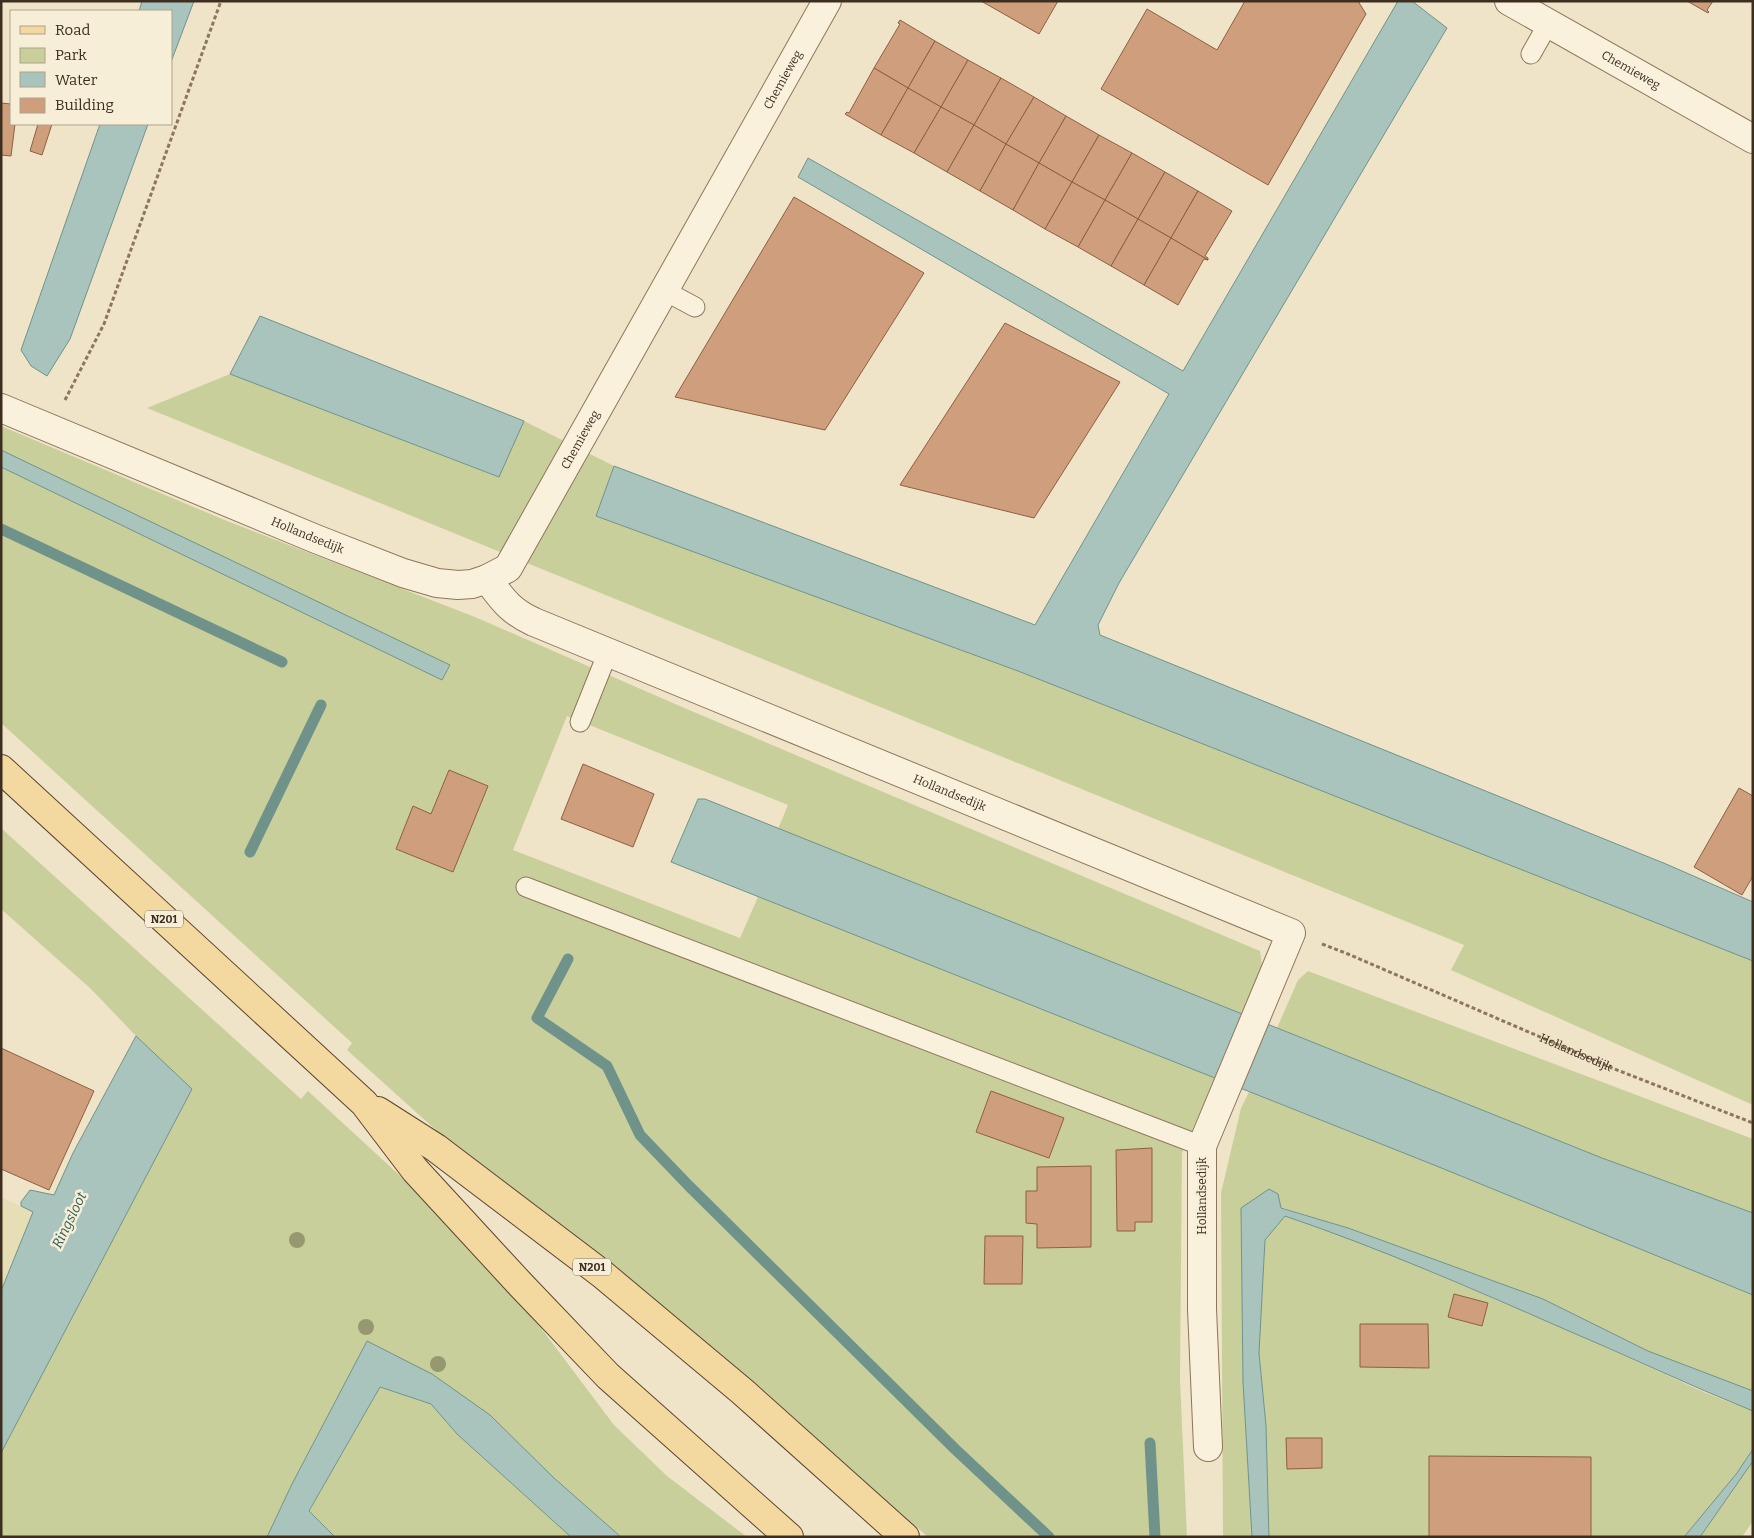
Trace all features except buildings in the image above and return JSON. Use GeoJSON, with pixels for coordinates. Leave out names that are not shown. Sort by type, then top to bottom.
{"type":"FeatureCollection","features":[{"type":"Feature","properties":{"kind":"main road","name":"N201"},"geometry":{"type":"LineString","coordinates":[[1,769],[364,1103],[415,1170],[608,1376],[789,1537]]}},
{"type":"Feature","properties":{"kind":"main road","name":"N201"},"geometry":{"type":"LineString","coordinates":[[364,1103],[436,1148],[602,1274],[744,1392],[905,1537]]}},
{"type":"Feature","properties":{"kind":"street","name":"Chemieweg"},"geometry":{"type":"LineString","coordinates":[[487,579],[508,568],[827,1]]}},
{"type":"Feature","properties":{"kind":"street","name":"Chemieweg"},"geometry":{"type":"LineString","coordinates":[[1509,1],[1753,139]]}},
{"type":"Feature","properties":{"kind":"street","name":"Hollandsedijk"},"geometry":{"type":"LineString","coordinates":[[1,408],[316,539],[403,573],[437,583],[472,584],[487,579],[505,603],[518,614],[1291,933],[1202,1146],[1202,1309],[1208,1447]]}},
{"type":"Feature","properties":{"kind":"lane"},"geometry":{"type":"LineString","coordinates":[[1531,54],[1548,24]]}},
{"type":"Feature","properties":{"kind":"lane"},"geometry":{"type":"LineString","coordinates":[[665,291],[695,308]]}},
{"type":"Feature","properties":{"kind":"lane"},"geometry":{"type":"LineString","coordinates":[[580,722],[608,652]]}},
{"type":"Feature","properties":{"kind":"lane"},"geometry":{"type":"LineString","coordinates":[[526,887],[1202,1146]]}},
{"type":"Feature","properties":{"kind":"path"},"geometry":{"type":"LineString","coordinates":[[50,429],[104,324],[221,1]]}},
{"type":"Feature","properties":{"kind":"path","name":"Hollandsedijk"},"geometry":{"type":"LineString","coordinates":[[1291,933],[1348,954],[1612,1068],[1753,1123]]}},
{"type":"Feature","properties":{"kind":"shaded area"},"geometry":{"type":"Polygon","coordinates":[[[1,1197],[33,1212],[1,1291],[1,1197]]]}},
{"type":"Feature","properties":{"kind":"green space"},"geometry":{"type":"Polygon","coordinates":[[[230,374],[498,477],[524,421],[614,466],[596,516],[1018,671],[1753,961],[1753,1105],[1451,970],[1464,945],[147,408],[230,374]]]}},
{"type":"Feature","properties":{"kind":"green space"},"geometry":{"type":"Polygon","coordinates":[[[1,426],[227,521],[475,617],[682,707],[1260,951],[1263,972],[1244,1015],[778,829],[788,805],[567,716],[513,850],[740,938],[758,897],[1215,1078],[1182,1153],[1180,1379],[1187,1537],[928,1537],[737,1368],[637,1287],[457,1149],[347,1050],[352,1043],[1,723],[1,467],[442,680],[450,666],[1,450],[1,426]]]}},
{"type":"Feature","properties":{"kind":"green space"},"geometry":{"type":"Polygon","coordinates":[[[1,828],[301,1099],[308,1091],[421,1195],[538,1324],[614,1425],[667,1476],[747,1537],[621,1537],[554,1478],[367,1341],[292,1484],[267,1537],[1,1537],[1,1453],[192,1089],[136,1036],[91,989],[1,909],[1,828]]]}},
{"type":"Feature","properties":{"kind":"green space"},"geometry":{"type":"Polygon","coordinates":[[[1308,971],[1753,1139],[1753,1213],[1602,1158],[1277,1028],[1298,980],[1308,971]]]}},
{"type":"Feature","properties":{"kind":"green space"},"geometry":{"type":"Polygon","coordinates":[[[1249,1092],[1753,1295],[1753,1391],[1648,1351],[1543,1299],[1348,1228],[1280,1207],[1241,1208],[1243,1382],[1252,1537],[1223,1537],[1221,1193],[1241,1108],[1249,1092]]]}},
{"type":"Feature","properties":{"kind":"green space"},"geometry":{"type":"Polygon","coordinates":[[[1285,1216],[1370,1246],[1563,1328],[1706,1393],[1753,1411],[1753,1449],[1737,1473],[1684,1537],[1269,1537],[1266,1426],[1259,1353],[1265,1240],[1285,1216]]]}},
{"type":"Feature","properties":{"kind":"green space"},"geometry":{"type":"Polygon","coordinates":[[[380,1387],[431,1404],[457,1434],[571,1537],[335,1537],[309,1512],[380,1387]]]}},
{"type":"Feature","properties":{"kind":"green space"},"geometry":{"type":"Polygon","coordinates":[[[1753,1461],[1753,1521],[1742,1537],[1700,1537],[1753,1461]]]}},
{"type":"Feature","properties":{"kind":"water"},"geometry":{"type":"Polygon","coordinates":[[[142,1],[194,1],[172,59],[172,10],[139,10],[142,1]]]}},
{"type":"Feature","properties":{"kind":"water"},"geometry":{"type":"Polygon","coordinates":[[[1398,1],[1412,1],[1447,28],[1119,583],[1098,625],[1100,635],[1666,864],[1753,902],[1753,961],[1018,671],[596,516],[614,466],[1035,625],[1169,394],[798,177],[808,158],[1183,371],[1398,1]]]}},
{"type":"Feature","properties":{"kind":"water"},"geometry":{"type":"Polygon","coordinates":[[[100,125],[148,125],[70,339],[47,376],[31,366],[21,350],[100,125]]]}},
{"type":"Feature","properties":{"kind":"water"},"geometry":{"type":"Polygon","coordinates":[[[260,316],[524,421],[499,477],[230,374],[260,316]]]}},
{"type":"Feature","properties":{"kind":"water"},"geometry":{"type":"Polygon","coordinates":[[[1,450],[450,665],[442,680],[1,467],[1,450]]]}},
{"type":"Feature","properties":{"kind":"water"},"geometry":{"type":"Polygon","coordinates":[[[698,799],[705,799],[1602,1158],[1753,1213],[1753,1295],[1434,1165],[671,862],[698,799]]]}},
{"type":"Feature","properties":{"kind":"water","name":"Ringsloot"},"geometry":{"type":"Polygon","coordinates":[[[136,1036],[192,1089],[1,1453],[1,1291],[33,1212],[21,1206],[21,1202],[30,1190],[54,1195],[73,1153],[136,1036]]]}},
{"type":"Feature","properties":{"kind":"water"},"geometry":{"type":"Polygon","coordinates":[[[1269,1189],[1278,1194],[1281,1208],[1348,1228],[1543,1299],[1648,1351],[1753,1391],[1753,1411],[1425,1269],[1285,1216],[1265,1240],[1259,1353],[1266,1426],[1269,1537],[1252,1537],[1243,1382],[1241,1208],[1269,1189]]]}},
{"type":"Feature","properties":{"kind":"water"},"geometry":{"type":"Polygon","coordinates":[[[367,1341],[432,1374],[490,1415],[554,1478],[621,1537],[571,1537],[457,1434],[431,1404],[380,1387],[309,1511],[335,1537],[267,1537],[292,1484],[367,1341]]]}},
{"type":"Feature","properties":{"kind":"water"},"geometry":{"type":"Polygon","coordinates":[[[1753,1449],[1753,1461],[1700,1537],[1684,1537],[1737,1473],[1753,1449]]]}},
{"type":"Feature","properties":{"kind":"waterway"},"geometry":{"type":"LineString","coordinates":[[1,529],[282,662]]}},
{"type":"Feature","properties":{"kind":"waterway"},"geometry":{"type":"LineString","coordinates":[[250,852],[321,705]]}},
{"type":"Feature","properties":{"kind":"waterway"},"geometry":{"type":"LineString","coordinates":[[568,959],[537,1018],[607,1066],[640,1135],[689,1186],[955,1449],[1049,1537]]}},
{"type":"Feature","properties":{"kind":"waterway"},"geometry":{"type":"LineString","coordinates":[[1150,1443],[1155,1537]]}}]}
